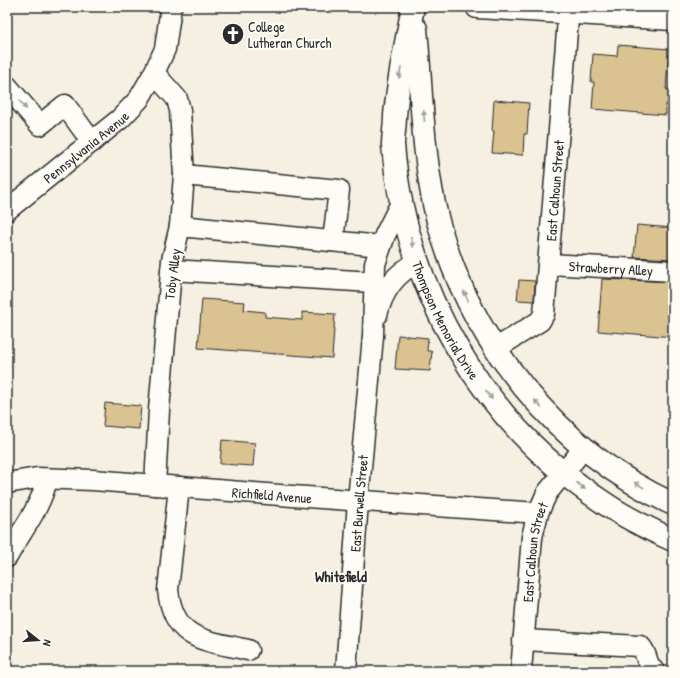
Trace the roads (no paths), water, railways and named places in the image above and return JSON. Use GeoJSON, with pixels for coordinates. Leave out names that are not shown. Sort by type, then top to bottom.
{"type":"FeatureCollection","features":[{"type":"Feature","properties":{"kind":"main road","name":"Thompson Memorial Drive"},"geometry":{"type":"LineString","coordinates":[[413,7],[397,87],[393,144],[401,204],[418,263],[433,302],[453,342],[478,380],[503,414],[537,450],[604,503],[640,524],[673,540]]}},
{"type":"Feature","properties":{"kind":"main road","name":"Thompson Memorial Drive"},"geometry":{"type":"LineString","coordinates":[[413,7],[427,154],[438,221],[452,264],[470,305],[495,349],[518,380],[546,413],[584,448],[630,481],[673,504]]}},
{"type":"Feature","properties":{"kind":"main road"},"geometry":{"type":"LineString","coordinates":[[477,7],[569,10],[673,20]]}},
{"type":"Feature","properties":{"kind":"street","name":"Pennsylvania Avenue"},"geometry":{"type":"LineString","coordinates":[[7,210],[120,119],[138,99],[154,73],[165,49],[171,7]]}},
{"type":"Feature","properties":{"kind":"street","name":"East Calhoun Street"},"geometry":{"type":"LineString","coordinates":[[495,349],[540,321],[544,314],[569,10]]}},
{"type":"Feature","properties":{"kind":"street","name":"Toby Alley"},"geometry":{"type":"LineString","coordinates":[[154,73],[177,99],[180,110],[184,175],[180,226],[171,270],[155,484]]}},
{"type":"Feature","properties":{"kind":"street"},"geometry":{"type":"LineString","coordinates":[[7,86],[40,125],[65,105],[92,142]]}},
{"type":"Feature","properties":{"kind":"street"},"geometry":{"type":"LineString","coordinates":[[184,175],[339,190],[333,241]]}},
{"type":"Feature","properties":{"kind":"street","name":"East Burwell Street"},"geometry":{"type":"LineString","coordinates":[[346,671],[358,501],[373,336],[373,282],[375,264],[381,246],[401,204]]}},
{"type":"Feature","properties":{"kind":"street"},"geometry":{"type":"LineString","coordinates":[[180,226],[381,246]]}},
{"type":"Feature","properties":{"kind":"street","name":"East Burwell Street"},"geometry":{"type":"LineString","coordinates":[[373,336],[378,312],[388,288],[397,275],[418,263]]}},
{"type":"Feature","properties":{"kind":"street","name":"Strawberry Alley"},"geometry":{"type":"LineString","coordinates":[[548,264],[673,271]]}},
{"type":"Feature","properties":{"kind":"street"},"geometry":{"type":"LineString","coordinates":[[171,270],[373,282]]}},
{"type":"Feature","properties":{"kind":"street","name":"East Calhoun Street"},"geometry":{"type":"LineString","coordinates":[[521,671],[532,537],[538,513],[547,493],[584,448]]}},
{"type":"Feature","properties":{"kind":"street","name":"Richfield Avenue"},"geometry":{"type":"LineString","coordinates":[[7,483],[37,478],[93,480],[358,501],[538,513]]}},
{"type":"Feature","properties":{"kind":"street"},"geometry":{"type":"LineString","coordinates":[[7,557],[18,535],[37,508],[44,494],[47,479]]}},
{"type":"Feature","properties":{"kind":"street"},"geometry":{"type":"LineString","coordinates":[[179,487],[168,590],[170,605],[174,617],[184,630],[197,637],[248,650]]}},
{"type":"Feature","properties":{"kind":"street"},"geometry":{"type":"LineString","coordinates":[[523,640],[640,646],[644,650],[649,667],[654,671]]}},
{"type":"Feature","properties":{"kind":"place","name":"College Lutheran Church"},"geometry":{"type":"Point","coordinates":[233,34]}},
{"type":"Feature","properties":{"kind":"district","name":"Whitefield"},"geometry":{"type":"Point","coordinates":[341,576]}}]}
